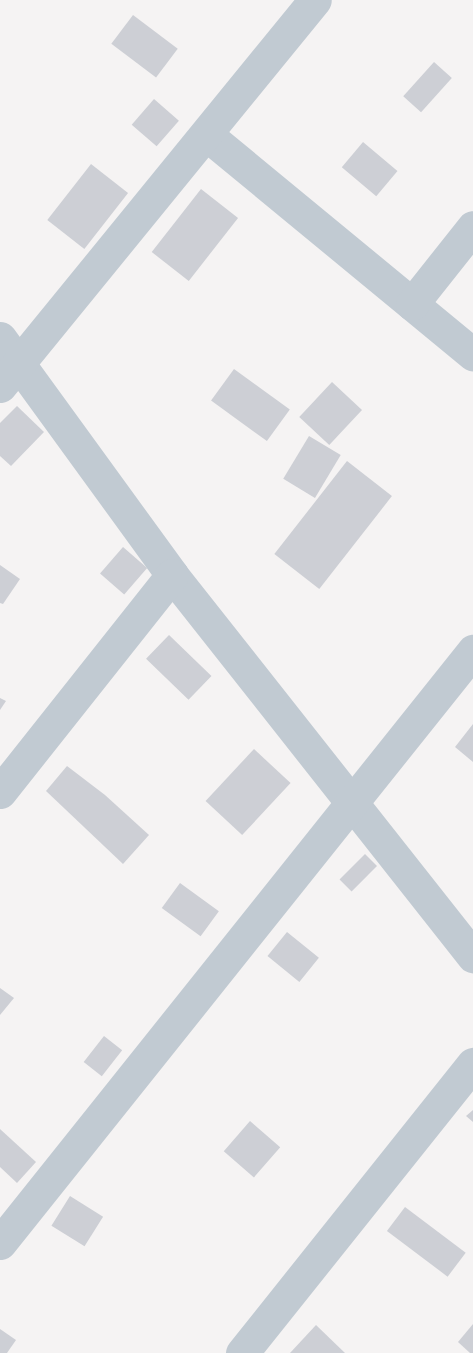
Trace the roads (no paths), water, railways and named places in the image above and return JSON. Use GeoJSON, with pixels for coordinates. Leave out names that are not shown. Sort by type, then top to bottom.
{"type":"FeatureCollection","features":[{"type":"Feature","properties":{"kind":"street"},"geometry":{"type":"LineString","coordinates":[[315,0],[207,135],[6,362],[473,956]]}},
{"type":"Feature","properties":{"kind":"street"},"geometry":{"type":"LineString","coordinates":[[207,135],[473,354]]}},
{"type":"Feature","properties":{"kind":"street"},"geometry":{"type":"LineString","coordinates":[[412,304],[473,228]]}},
{"type":"Feature","properties":{"kind":"street"},"geometry":{"type":"LineString","coordinates":[[0,792],[172,575]]}},
{"type":"Feature","properties":{"kind":"street"},"geometry":{"type":"LineString","coordinates":[[0,1243],[473,651]]}},
{"type":"Feature","properties":{"kind":"street"},"geometry":{"type":"LineString","coordinates":[[242,1353],[473,1064]]}}]}
